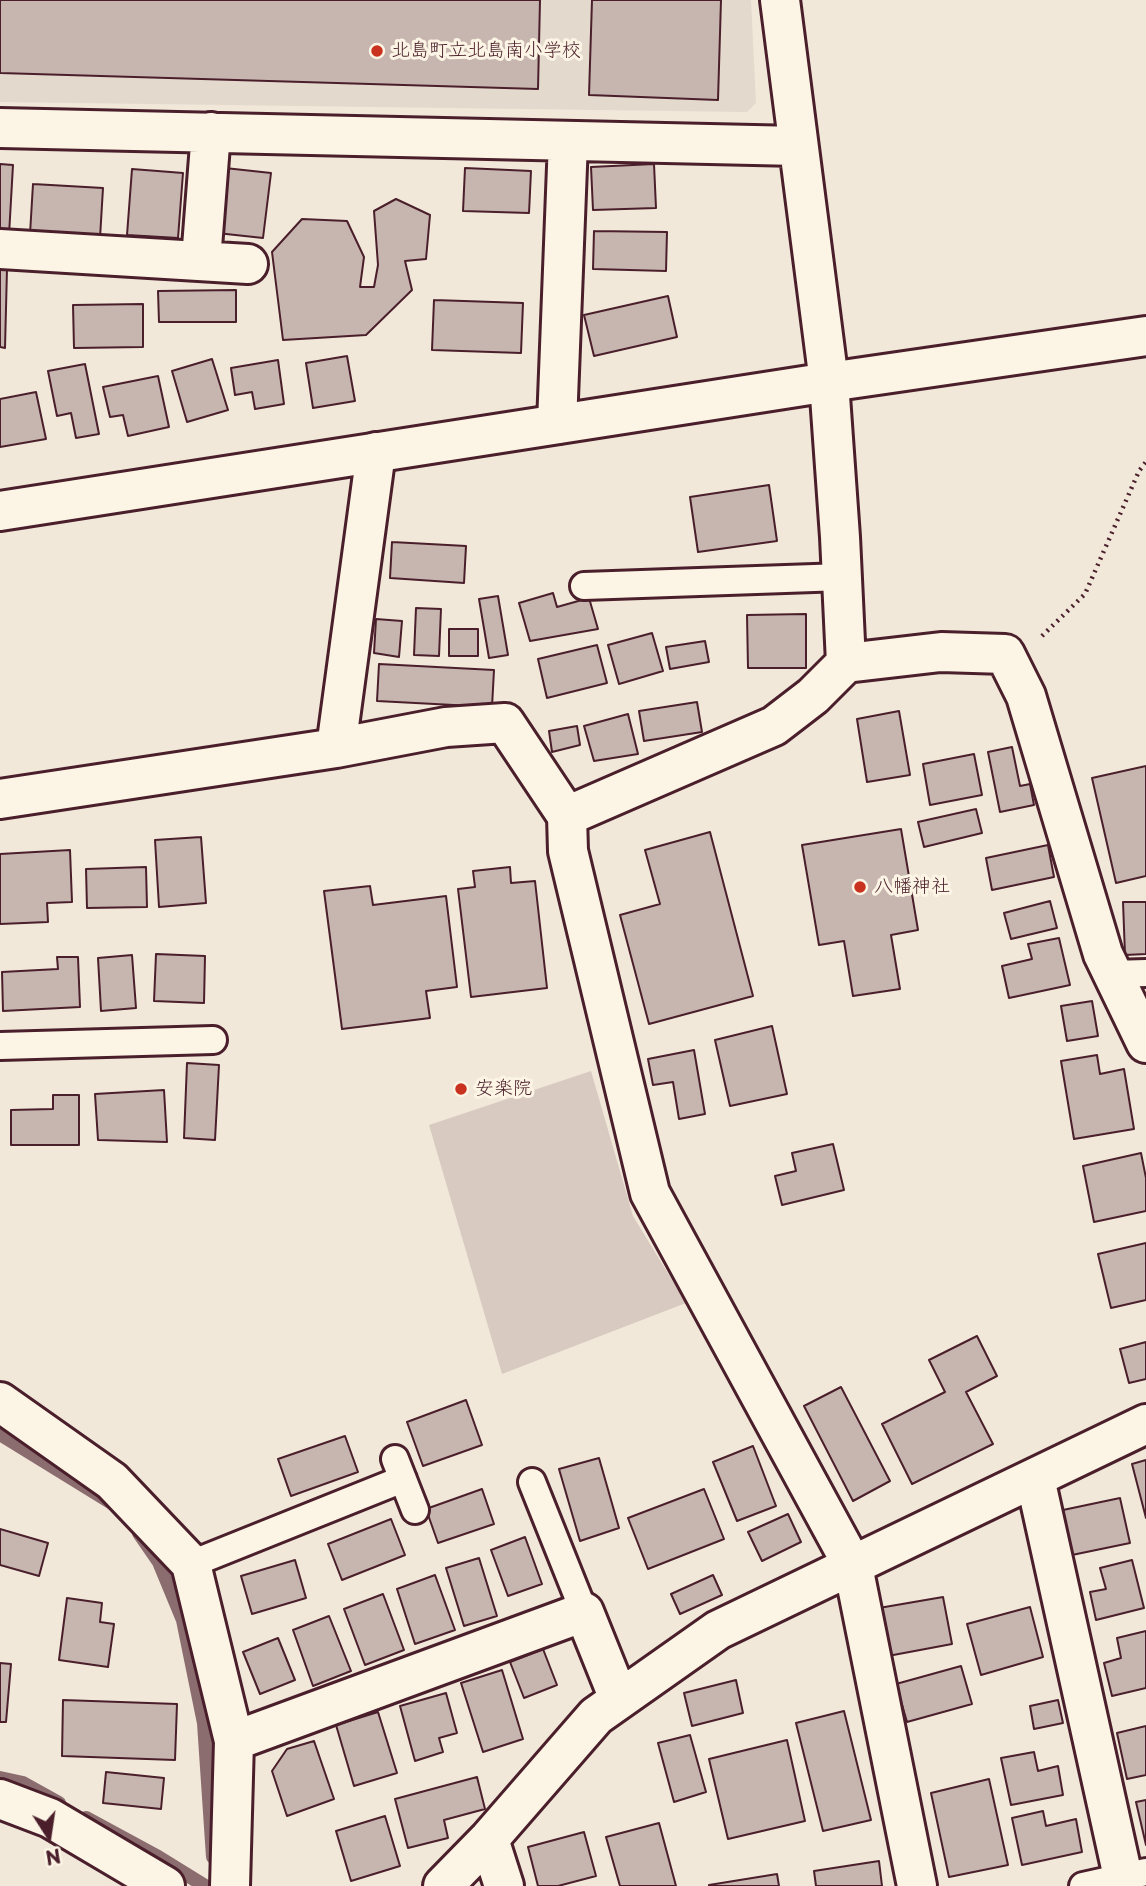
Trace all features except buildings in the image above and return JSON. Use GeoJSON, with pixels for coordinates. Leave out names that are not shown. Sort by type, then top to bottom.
{"type":"FeatureCollection","features":[{"type":"Feature","properties":{"kind":"street"},"geometry":{"type":"LineString","coordinates":[[780,0],[828,382],[846,663]]}},
{"type":"Feature","properties":{"kind":"street"},"geometry":{"type":"LineString","coordinates":[[0,128],[798,146]]}},
{"type":"Feature","properties":{"kind":"street"},"geometry":{"type":"LineString","coordinates":[[201,260],[211,132]]}},
{"type":"Feature","properties":{"kind":"street"},"geometry":{"type":"LineString","coordinates":[[557,424],[568,141]]}},
{"type":"Feature","properties":{"kind":"street"},"geometry":{"type":"LineString","coordinates":[[0,249],[248,264]]}},
{"type":"Feature","properties":{"kind":"street"},"geometry":{"type":"LineString","coordinates":[[0,511],[828,382],[1146,336]]}},
{"type":"Feature","properties":{"kind":"street"},"geometry":{"type":"LineString","coordinates":[[336,748],[376,452]]}},
{"type":"Feature","properties":{"kind":"street"},"geometry":{"type":"LineString","coordinates":[[567,816],[774,726],[813,696],[846,663],[941,652],[1005,654],[1026,696],[1103,954],[1129,974],[1146,1043]]}},
{"type":"Feature","properties":{"kind":"street"},"geometry":{"type":"LineString","coordinates":[[0,799],[336,748],[446,727],[505,723],[567,816],[568,851],[650,1193],[853,1566],[917,1886]]}},
{"type":"Feature","properties":{"kind":"street"},"geometry":{"type":"LineString","coordinates":[[0,1402],[112,1481],[191,1564],[234,1741],[230,1886]]}},
{"type":"Feature","properties":{"kind":"street"},"geometry":{"type":"LineString","coordinates":[[443,1886],[489,1839],[596,1716],[718,1630],[1146,1424]]}},
{"type":"Feature","properties":{"kind":"street"},"geometry":{"type":"LineString","coordinates":[[1035,1478],[1135,1874]]}},
{"type":"Feature","properties":{"kind":"street"},"geometry":{"type":"LineString","coordinates":[[234,1741],[584,1612],[620,1699]]}},
{"type":"Feature","properties":{"kind":"street"},"geometry":{"type":"LineString","coordinates":[[0,1800],[50,1818],[165,1886]]}},
{"type":"Feature","properties":{"kind":"street"},"geometry":{"type":"LineString","coordinates":[[489,1839],[504,1886]]}},
{"type":"Feature","properties":{"kind":"lane"},"geometry":{"type":"LineString","coordinates":[[584,586],[842,577]]}},
{"type":"Feature","properties":{"kind":"lane"},"geometry":{"type":"LineString","coordinates":[[0,1046],[213,1040]]}},
{"type":"Feature","properties":{"kind":"lane"},"geometry":{"type":"LineString","coordinates":[[191,1564],[399,1469],[415,1510]]}},
{"type":"Feature","properties":{"kind":"lane"},"geometry":{"type":"LineString","coordinates":[[532,1482],[584,1612]]}},
{"type":"Feature","properties":{"kind":"lane"},"geometry":{"type":"LineString","coordinates":[[1083,1886],[1135,1874]]}},
{"type":"Feature","properties":{"kind":"path"},"geometry":{"type":"LineString","coordinates":[[1012,667],[1085,594],[1139,471],[1146,462]]}},
{"type":"Feature","properties":{"kind":"shaded area","name":"北島町立北島南小学校"},"geometry":{"type":"Polygon","coordinates":[[[0,0],[751,0],[756,103],[747,112],[0,102],[0,0]]]}},
{"type":"Feature","properties":{"kind":"shaded area"},"geometry":{"type":"Polygon","coordinates":[[[591,1071],[633,1216],[686,1303],[502,1374],[429,1125],[591,1071]]]}},
{"type":"Feature","properties":{"kind":"waterway"},"geometry":{"type":"LineString","coordinates":[[0,1434],[112,1503]]}},
{"type":"Feature","properties":{"kind":"waterway"},"geometry":{"type":"LineString","coordinates":[[139,1533],[159,1562],[183,1620],[204,1723],[213,1857]]}},
{"type":"Feature","properties":{"kind":"waterway"},"geometry":{"type":"LineString","coordinates":[[0,1778],[23,1783],[59,1803]]}},
{"type":"Feature","properties":{"kind":"waterway"},"geometry":{"type":"LineString","coordinates":[[86,1818],[205,1886]]}},
{"type":"Feature","properties":{"kind":"place","name":"北島町立北島南小学校"},"geometry":{"type":"Point","coordinates":[377,51]}},
{"type":"Feature","properties":{"kind":"place","name":"八幡神社"},"geometry":{"type":"Point","coordinates":[860,887]}},
{"type":"Feature","properties":{"kind":"place","name":"安楽院"},"geometry":{"type":"Point","coordinates":[461,1089]}}]}
